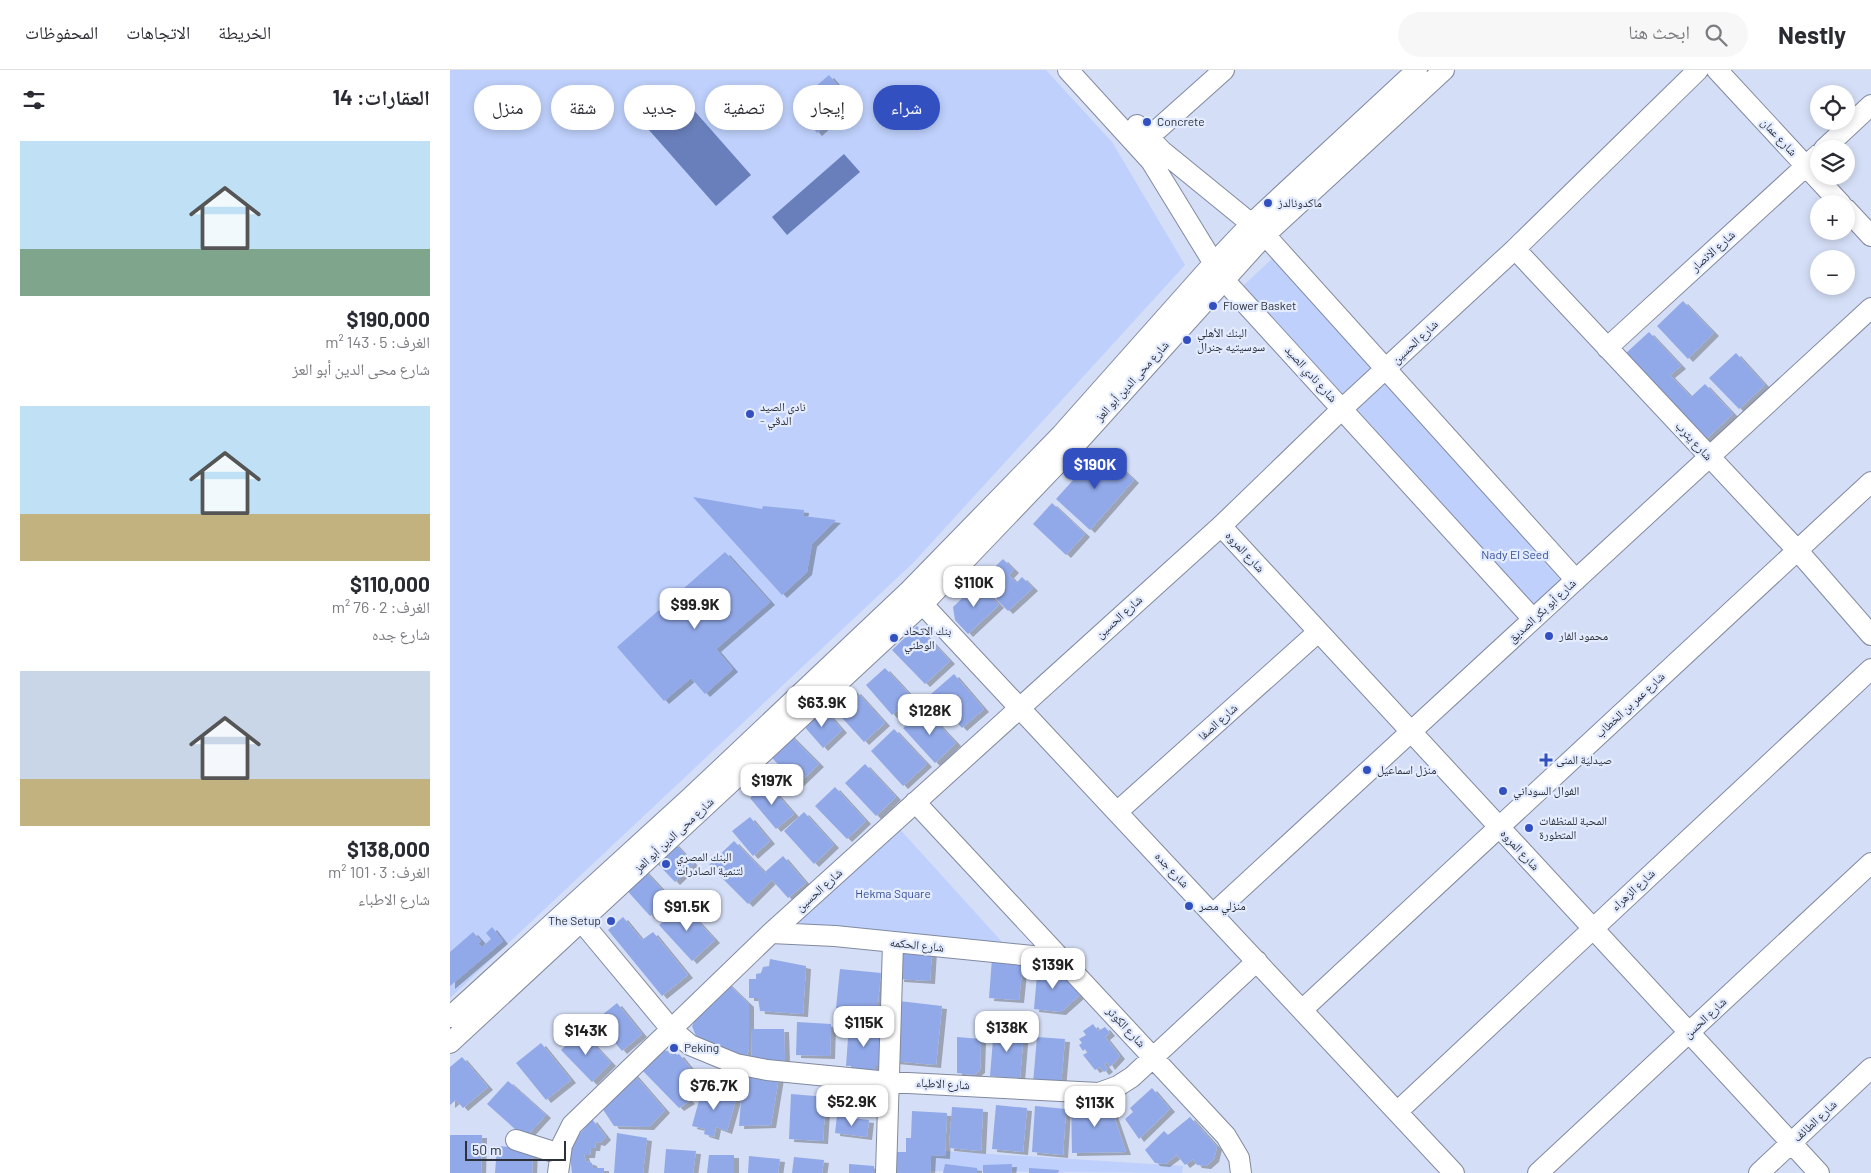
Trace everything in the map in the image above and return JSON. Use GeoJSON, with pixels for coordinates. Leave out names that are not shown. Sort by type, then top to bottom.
{"type":"FeatureCollection","features":[{"type":"Feature","properties":{"kind":"street","name":"شارع نادي الصيد"},"geometry":{"type":"LineString","coordinates":[[1068,70],[1151,161],[1218,272],[1533,619]]}},
{"type":"Feature","properties":{"kind":"street"},"geometry":{"type":"LineString","coordinates":[[1086,70],[1166,155],[1258,229],[1576,580]]}},
{"type":"Feature","properties":{"kind":"street"},"geometry":{"type":"LineString","coordinates":[[1145,134],[1158,129],[1224,70]]}},
{"type":"Feature","properties":{"kind":"street","name":"شارع محى الدين أبو العز"},"geometry":{"type":"LineString","coordinates":[[450,1043],[581,921],[916,597],[1061,434],[1258,229],[1417,70]]}},
{"type":"Feature","properties":{"kind":"street","name":"شارع محى الدين أبو العز"},"geometry":{"type":"LineString","coordinates":[[1258,229],[1444,70]]}},
{"type":"Feature","properties":{"kind":"street","name":"شارع الحسين"},"geometry":{"type":"LineString","coordinates":[[559,1164],[565,1138],[572,1125],[671,1029],[915,802],[1221,526],[1342,409],[1515,249],[1698,70]]}},
{"type":"Feature","properties":{"kind":"street","name":"شارع عمان"},"geometry":{"type":"LineString","coordinates":[[1717,70],[1810,158]]}},
{"type":"Feature","properties":{"kind":"street"},"geometry":{"type":"LineString","coordinates":[[1834,140],[1871,105]]}},
{"type":"Feature","properties":{"kind":"street","name":"شارع الانصار"},"geometry":{"type":"LineString","coordinates":[[1607,348],[1810,162]]}},
{"type":"Feature","properties":{"kind":"street"},"geometry":{"type":"LineString","coordinates":[[1855,219],[1871,236]]}},
{"type":"Feature","properties":{"kind":"street","name":"شارع يثرب"},"geometry":{"type":"LineString","coordinates":[[1515,249],[1798,550],[1871,635]]}},
{"type":"Feature","properties":{"kind":"street","name":"شارع أبو بكر الصديق"},"geometry":{"type":"LineString","coordinates":[[1213,914],[1871,308]]}},
{"type":"Feature","properties":{"kind":"street","name":"شارع عمر بن الخطاب"},"geometry":{"type":"LineString","coordinates":[[1302,1010],[1871,482]]}},
{"type":"Feature","properties":{"kind":"street","name":"شارع المروه"},"geometry":{"type":"LineString","coordinates":[[1221,526],[1818,1173]]}},
{"type":"Feature","properties":{"kind":"street","name":"شارع محى الدين أبو العز"},"geometry":{"type":"LineString","coordinates":[[450,1017],[690,798],[916,597]]}},
{"type":"Feature","properties":{"kind":"street","name":"شارع جده"},"geometry":{"type":"LineString","coordinates":[[916,597],[1454,1173]]}},
{"type":"Feature","properties":{"kind":"street","name":"شارع الصفا"},"geometry":{"type":"LineString","coordinates":[[1117,812],[1318,632]]}},
{"type":"Feature","properties":{"kind":"street","name":"شارع الزهراء"},"geometry":{"type":"LineString","coordinates":[[1397,1112],[1871,669]]}},
{"type":"Feature","properties":{"kind":"street","name":"شارع الكوثر"},"geometry":{"type":"LineString","coordinates":[[915,802],[1154,1057],[1234,1146],[1239,1158],[1241,1173]]}},
{"type":"Feature","properties":{"kind":"street","name":"شارع الحسن"},"geometry":{"type":"LineString","coordinates":[[1538,1173],[1871,864]]}},
{"type":"Feature","properties":{"kind":"street","name":"شارع الاطباء"},"geometry":{"type":"LineString","coordinates":[[581,921],[671,1029],[690,1046],[736,1064],[767,1070],[888,1082],[1099,1093],[1125,1083],[1256,961]]}},
{"type":"Feature","properties":{"kind":"street","name":"شارع الحكمه"},"geometry":{"type":"LineString","coordinates":[[772,933],[835,936],[1062,959]]}},
{"type":"Feature","properties":{"kind":"street"},"geometry":{"type":"LineString","coordinates":[[886,1173],[894,942]]}},
{"type":"Feature","properties":{"kind":"street","name":"شارع الطائف"},"geometry":{"type":"LineString","coordinates":[[1759,1173],[1871,1068]]}},
{"type":"Feature","properties":{"kind":"street"},"geometry":{"type":"LineString","coordinates":[[516,1140],[559,1164]]}},
{"type":"Feature","properties":{"kind":"green space","name":"نادي الصيد - الدقي"},"geometry":{"type":"Polygon","coordinates":[[[450,70],[1046,70],[1112,142],[1185,265],[914,562],[450,998],[450,70]]]}},
{"type":"Feature","properties":{"kind":"green space"},"geometry":{"type":"Polygon","coordinates":[[[1275,256],[1378,367],[1344,398],[1242,287],[1275,256]]]}},
{"type":"Feature","properties":{"kind":"green space","name":"Nady El Seed"},"geometry":{"type":"Polygon","coordinates":[[[1390,377],[1566,576],[1529,609],[1353,410],[1390,377]]]}},
{"type":"Feature","properties":{"kind":"green space","name":"Hekma Square"},"geometry":{"type":"Polygon","coordinates":[[[896,825],[1013,954],[772,941],[896,825]]]}},
{"type":"Feature","properties":{"kind":"green space"},"geometry":{"type":"Polygon","coordinates":[[[928,1150],[1183,1166],[1182,1173],[926,1171],[928,1150]]]}},
{"type":"Feature","properties":{"kind":"shaded area"},"geometry":{"type":"Polygon","coordinates":[[[695,111],[705,123],[705,130],[711,130],[751,175],[716,206],[649,130],[695,130],[695,111]]]}},
{"type":"Feature","properties":{"kind":"shaded area"},"geometry":{"type":"Polygon","coordinates":[[[844,154],[860,172],[787,235],[772,217],[844,154]]]}},
{"type":"Feature","properties":{"kind":"building"},"geometry":{"type":"Polygon","coordinates":[[[829,75],[838,85],[817,85],[829,75]]]}},
{"type":"Feature","properties":{"kind":"building"},"geometry":{"type":"Polygon","coordinates":[[[1683,301],[1714,333],[1688,359],[1657,326],[1683,301]]]}},
{"type":"Feature","properties":{"kind":"building"},"geometry":{"type":"Polygon","coordinates":[[[1649,332],[1681,366],[1670,375],[1691,397],[1705,384],[1733,414],[1702,443],[1625,354],[1649,332]]]}},
{"type":"Feature","properties":{"kind":"building"},"geometry":{"type":"Polygon","coordinates":[[[1736,353],[1765,385],[1739,409],[1709,378],[1736,353]]]}},
{"type":"Feature","properties":{"kind":"building"},"geometry":{"type":"Polygon","coordinates":[[[1101,449],[1134,480],[1090,530],[1056,499],[1101,449]]]}},
{"type":"Feature","properties":{"kind":"building"},"geometry":{"type":"Polygon","coordinates":[[[693,497],[762,509],[763,506],[804,510],[803,516],[836,520],[812,544],[807,572],[782,595],[693,497]]]}},
{"type":"Feature","properties":{"kind":"building"},"geometry":{"type":"Polygon","coordinates":[[[1052,503],[1085,534],[1066,555],[1033,524],[1052,503]]]}},
{"type":"Feature","properties":{"kind":"building"},"geometry":{"type":"Polygon","coordinates":[[[725,552],[770,602],[716,649],[733,669],[705,694],[691,678],[664,701],[617,647],[725,552]]]}},
{"type":"Feature","properties":{"kind":"building"},"geometry":{"type":"Polygon","coordinates":[[[1003,559],[1014,570],[1009,575],[1016,583],[1022,577],[1033,588],[1008,611],[996,599],[999,595],[995,591],[992,594],[980,581],[1003,559]]]}},
{"type":"Feature","properties":{"kind":"building"},"geometry":{"type":"Polygon","coordinates":[[[978,583],[999,605],[968,634],[955,620],[953,607],[978,583]]]}},
{"type":"Feature","properties":{"kind":"building"},"geometry":{"type":"Polygon","coordinates":[[[917,626],[950,661],[925,684],[892,650],[917,626]]]}},
{"type":"Feature","properties":{"kind":"building"},"geometry":{"type":"Polygon","coordinates":[[[885,668],[912,697],[892,715],[866,685],[885,668]]]}},
{"type":"Feature","properties":{"kind":"building"},"geometry":{"type":"Polygon","coordinates":[[[954,674],[984,709],[962,728],[931,694],[954,674]]]}},
{"type":"Feature","properties":{"kind":"building"},"geometry":{"type":"Polygon","coordinates":[[[856,691],[885,723],[864,742],[835,710],[856,691]]]}},
{"type":"Feature","properties":{"kind":"building"},"geometry":{"type":"Polygon","coordinates":[[[822,707],[842,730],[823,748],[803,725],[822,707]]]}},
{"type":"Feature","properties":{"kind":"building"},"geometry":{"type":"Polygon","coordinates":[[[924,709],[956,743],[935,763],[903,728],[924,709]]]}},
{"type":"Feature","properties":{"kind":"building"},"geometry":{"type":"Polygon","coordinates":[[[894,729],[927,764],[903,786],[871,751],[894,729]]]}},
{"type":"Feature","properties":{"kind":"building"},"geometry":{"type":"Polygon","coordinates":[[[789,734],[819,764],[798,784],[768,754],[789,734]]]}},
{"type":"Feature","properties":{"kind":"building"},"geometry":{"type":"Polygon","coordinates":[[[865,764],[896,797],[876,816],[845,783],[865,764]]]}},
{"type":"Feature","properties":{"kind":"building"},"geometry":{"type":"Polygon","coordinates":[[[767,783],[794,814],[776,829],[750,798],[767,783]]]}},
{"type":"Feature","properties":{"kind":"building"},"geometry":{"type":"Polygon","coordinates":[[[835,787],[866,821],[847,839],[815,806],[835,787]]]}},
{"type":"Feature","properties":{"kind":"building"},"geometry":{"type":"Polygon","coordinates":[[[804,812],[834,845],[814,864],[784,831],[804,812]]]}},
{"type":"Feature","properties":{"kind":"building"},"geometry":{"type":"Polygon","coordinates":[[[750,817],[770,841],[753,856],[732,831],[750,817]]]}},
{"type":"Feature","properties":{"kind":"building"},"geometry":{"type":"Polygon","coordinates":[[[734,841],[770,878],[765,872],[783,856],[806,883],[788,898],[772,880],[748,904],[709,865],[734,841]]]}},
{"type":"Feature","properties":{"kind":"building"},"geometry":{"type":"Polygon","coordinates":[[[674,843],[694,864],[675,882],[655,861],[674,843]]]}},
{"type":"Feature","properties":{"kind":"building"},"geometry":{"type":"Polygon","coordinates":[[[642,868],[669,897],[650,916],[623,886],[642,868]]]}},
{"type":"Feature","properties":{"kind":"building"},"geometry":{"type":"Polygon","coordinates":[[[682,904],[715,940],[692,961],[659,925],[682,904]]]}},
{"type":"Feature","properties":{"kind":"building"},"geometry":{"type":"Polygon","coordinates":[[[623,917],[642,940],[653,932],[688,975],[662,996],[608,930],[623,917]]]}},
{"type":"Feature","properties":{"kind":"building"},"geometry":{"type":"Polygon","coordinates":[[[492,927],[503,941],[450,986],[450,952],[473,932],[481,941],[478,944],[482,947],[491,939],[486,933],[492,927]]]}},
{"type":"Feature","properties":{"kind":"building"},"geometry":{"type":"Polygon","coordinates":[[[901,948],[932,950],[930,981],[899,979],[901,948]]]}},
{"type":"Feature","properties":{"kind":"building"},"geometry":{"type":"Polygon","coordinates":[[[992,958],[1023,961],[1019,1000],[989,998],[992,958]]]}},
{"type":"Feature","properties":{"kind":"building"},"geometry":{"type":"Polygon","coordinates":[[[770,959],[806,966],[803,1014],[760,1011],[758,998],[749,998],[749,979],[756,979],[756,974],[761,973],[763,967],[769,966],[770,959]]]}},
{"type":"Feature","properties":{"kind":"building"},"geometry":{"type":"Polygon","coordinates":[[[1038,963],[1055,965],[1080,995],[1061,1012],[1034,1009],[1038,963]]]}},
{"type":"Feature","properties":{"kind":"building"},"geometry":{"type":"Polygon","coordinates":[[[840,969],[881,973],[877,1012],[836,1008],[840,969]]]}},
{"type":"Feature","properties":{"kind":"building"},"geometry":{"type":"Polygon","coordinates":[[[724,980],[749,1004],[749,1049],[747,1055],[732,1055],[707,1044],[696,1036],[692,1026],[724,980]]]}},
{"type":"Feature","properties":{"kind":"building"},"geometry":{"type":"Polygon","coordinates":[[[899,1001],[942,1006],[936,1065],[893,1061],[899,1001]]]}},
{"type":"Feature","properties":{"kind":"building"},"geometry":{"type":"Polygon","coordinates":[[[617,1003],[642,1034],[622,1051],[596,1020],[617,1003]]]}},
{"type":"Feature","properties":{"kind":"building"},"geometry":{"type":"Polygon","coordinates":[[[797,1022],[831,1024],[830,1056],[796,1055],[797,1022]]]}},
{"type":"Feature","properties":{"kind":"building"},"geometry":{"type":"Polygon","coordinates":[[[849,1024],[883,1027],[881,1066],[875,1066],[874,1072],[850,1074],[851,1066],[846,1066],[849,1024]]]}},
{"type":"Feature","properties":{"kind":"building"},"geometry":{"type":"Polygon","coordinates":[[[1093,1024],[1098,1031],[1105,1027],[1110,1033],[1105,1037],[1120,1056],[1110,1067],[1107,1062],[1104,1064],[1108,1069],[1104,1072],[1100,1067],[1095,1070],[1083,1055],[1088,1052],[1085,1049],[1083,1051],[1079,1045],[1082,1043],[1079,1039],[1086,1035],[1083,1031],[1093,1024]]]}},
{"type":"Feature","properties":{"kind":"building"},"geometry":{"type":"Polygon","coordinates":[[[994,1027],[1024,1030],[1020,1078],[990,1076],[994,1027]]]}},
{"type":"Feature","properties":{"kind":"building"},"geometry":{"type":"Polygon","coordinates":[[[751,1029],[784,1029],[785,1060],[752,1061],[751,1029]]]}},
{"type":"Feature","properties":{"kind":"building"},"geometry":{"type":"Polygon","coordinates":[[[581,1031],[611,1063],[592,1082],[561,1050],[581,1031]]]}},
{"type":"Feature","properties":{"kind":"building"},"geometry":{"type":"Polygon","coordinates":[[[957,1037],[981,1039],[980,1070],[974,1075],[957,1073],[957,1037]]]}},
{"type":"Feature","properties":{"kind":"building"},"geometry":{"type":"Polygon","coordinates":[[[1037,1037],[1065,1039],[1061,1086],[1033,1083],[1037,1037]]]}},
{"type":"Feature","properties":{"kind":"building"},"geometry":{"type":"Polygon","coordinates":[[[541,1043],[571,1080],[546,1100],[516,1063],[541,1043]]]}},
{"type":"Feature","properties":{"kind":"building"},"geometry":{"type":"Polygon","coordinates":[[[662,1050],[668,1051],[671,1056],[675,1052],[677,1055],[679,1054],[700,1080],[692,1087],[694,1092],[686,1097],[690,1101],[679,1108],[643,1071],[650,1064],[648,1062],[662,1050]]]}},
{"type":"Feature","properties":{"kind":"building"},"geometry":{"type":"Polygon","coordinates":[[[462,1057],[488,1087],[463,1108],[456,1100],[450,1105],[450,1067],[462,1057]]]}},
{"type":"Feature","properties":{"kind":"building"},"geometry":{"type":"Polygon","coordinates":[[[632,1072],[665,1110],[649,1127],[614,1126],[600,1105],[632,1072]]]}},
{"type":"Feature","properties":{"kind":"building"},"geometry":{"type":"Polygon","coordinates":[[[743,1074],[779,1077],[771,1125],[739,1126],[743,1074]]]}},
{"type":"Feature","properties":{"kind":"building"},"geometry":{"type":"Polygon","coordinates":[[[508,1081],[546,1115],[525,1138],[487,1104],[508,1081]]]}},
{"type":"Feature","properties":{"kind":"building"},"geometry":{"type":"Polygon","coordinates":[[[828,1083],[870,1086],[868,1114],[825,1111],[823,1141],[789,1139],[791,1094],[827,1097],[828,1083]]]}},
{"type":"Feature","properties":{"kind":"building"},"geometry":{"type":"Polygon","coordinates":[[[703,1086],[737,1096],[727,1131],[716,1127],[714,1137],[704,1134],[705,1129],[692,1126],[703,1086]]]}},
{"type":"Feature","properties":{"kind":"building"},"geometry":{"type":"Polygon","coordinates":[[[1152,1088],[1170,1109],[1139,1139],[1125,1119],[1133,1112],[1130,1108],[1152,1088]]]}},
{"type":"Feature","properties":{"kind":"building"},"geometry":{"type":"Polygon","coordinates":[[[1108,1099],[1126,1152],[1072,1153],[1071,1100],[1108,1099]]]}},
{"type":"Feature","properties":{"kind":"building"},"geometry":{"type":"Polygon","coordinates":[[[996,1105],[1027,1108],[1023,1152],[992,1149],[996,1105]]]}},
{"type":"Feature","properties":{"kind":"building"},"geometry":{"type":"Polygon","coordinates":[[[1035,1106],[1066,1109],[1063,1155],[1032,1152],[1035,1106]]]}},
{"type":"Feature","properties":{"kind":"building"},"geometry":{"type":"Polygon","coordinates":[[[952,1107],[983,1109],[981,1151],[949,1148],[952,1107]]]}},
{"type":"Feature","properties":{"kind":"building"},"geometry":{"type":"Polygon","coordinates":[[[912,1111],[947,1113],[945,1156],[931,1155],[930,1173],[894,1173],[895,1152],[906,1152],[906,1138],[911,1138],[912,1111]]]}},
{"type":"Feature","properties":{"kind":"building"},"geometry":{"type":"Polygon","coordinates":[[[837,1116],[869,1120],[867,1137],[835,1133],[837,1116]]]}},
{"type":"Feature","properties":{"kind":"building"},"geometry":{"type":"Polygon","coordinates":[[[1190,1117],[1217,1147],[1214,1159],[1206,1166],[1197,1165],[1193,1159],[1185,1165],[1177,1155],[1165,1164],[1155,1163],[1145,1150],[1164,1131],[1168,1135],[1190,1117]]]}},
{"type":"Feature","properties":{"kind":"building"},"geometry":{"type":"Polygon","coordinates":[[[592,1119],[606,1137],[600,1143],[596,1142],[595,1148],[591,1148],[590,1155],[584,1155],[586,1161],[592,1163],[593,1168],[604,1168],[604,1173],[572,1173],[569,1147],[592,1119]]]}},
{"type":"Feature","properties":{"kind":"building"},"geometry":{"type":"Polygon","coordinates":[[[617,1133],[647,1138],[643,1173],[614,1173],[617,1133]]]}},
{"type":"Feature","properties":{"kind":"building"},"geometry":{"type":"Polygon","coordinates":[[[450,1135],[482,1135],[481,1173],[450,1173],[450,1135]]]}},
{"type":"Feature","properties":{"kind":"building"},"geometry":{"type":"Polygon","coordinates":[[[497,1146],[533,1149],[532,1173],[495,1173],[497,1146]]]}},
{"type":"Feature","properties":{"kind":"building"},"geometry":{"type":"Polygon","coordinates":[[[666,1149],[696,1151],[693,1173],[664,1173],[666,1149]]]}},
{"type":"Feature","properties":{"kind":"building"},"geometry":{"type":"Polygon","coordinates":[[[709,1155],[734,1155],[734,1173],[707,1173],[709,1155]]]}},
{"type":"Feature","properties":{"kind":"building"},"geometry":{"type":"Polygon","coordinates":[[[749,1156],[780,1159],[778,1173],[748,1173],[749,1156]]]}},
{"type":"Feature","properties":{"kind":"building"},"geometry":{"type":"Polygon","coordinates":[[[794,1157],[824,1160],[822,1173],[792,1173],[794,1157]]]}},
{"type":"Feature","properties":{"kind":"building"},"geometry":{"type":"Polygon","coordinates":[[[849,1164],[874,1166],[874,1173],[849,1173],[849,1164]]]}},
{"type":"Feature","properties":{"kind":"building"},"geometry":{"type":"Polygon","coordinates":[[[945,1164],[977,1168],[977,1173],[943,1173],[945,1164]]]}},
{"type":"Feature","properties":{"kind":"building"},"geometry":{"type":"Polygon","coordinates":[[[1012,1164],[1011,1173],[983,1173],[983,1165],[1012,1164]]]}},
{"type":"Feature","properties":{"kind":"building"},"geometry":{"type":"Polygon","coordinates":[[[1029,1168],[1059,1170],[1058,1173],[1029,1173],[1029,1168]]]}},
{"type":"Feature","properties":{"kind":"place","name":"Concrete"},"geometry":{"type":"Point","coordinates":[1147,122]}},
{"type":"Feature","properties":{"kind":"place","name":"ماكدونالدز"},"geometry":{"type":"Point","coordinates":[1268,203]}},
{"type":"Feature","properties":{"kind":"place","name":"Flower Basket"},"geometry":{"type":"Point","coordinates":[1213,306]}},
{"type":"Feature","properties":{"kind":"place","name":"البنك الأهلي سوسيتيه جنرال"},"geometry":{"type":"Point","coordinates":[1187,340]}},
{"type":"Feature","properties":{"kind":"place","name":"نادي الصيد - الدقي"},"geometry":{"type":"Point","coordinates":[750,414]}},
{"type":"Feature","properties":{"kind":"place","name":"محمود الفار"},"geometry":{"type":"Point","coordinates":[1549,636]}},
{"type":"Feature","properties":{"kind":"place","name":"بنك الاتحاد الوطني"},"geometry":{"type":"Point","coordinates":[894,638]}},
{"type":"Feature","properties":{"kind":"place","name":"صيدلية المنى"},"geometry":{"type":"Point","coordinates":[1546,760]}},
{"type":"Feature","properties":{"kind":"place","name":"منزل اسماعيل"},"geometry":{"type":"Point","coordinates":[1367,770]}},
{"type":"Feature","properties":{"kind":"place","name":"الفوال السوداني"},"geometry":{"type":"Point","coordinates":[1503,791]}},
{"type":"Feature","properties":{"kind":"place","name":"المحبة للمنظفات المتطورة"},"geometry":{"type":"Point","coordinates":[1529,828]}},
{"type":"Feature","properties":{"kind":"place","name":"البنك المصري لتنمية الصادرات"},"geometry":{"type":"Point","coordinates":[666,864]}},
{"type":"Feature","properties":{"kind":"place","name":"منزلي مصر"},"geometry":{"type":"Point","coordinates":[1189,906]}},
{"type":"Feature","properties":{"kind":"place","name":"The Setup"},"geometry":{"type":"Point","coordinates":[611,921]}},
{"type":"Feature","properties":{"kind":"place","name":"Peking"},"geometry":{"type":"Point","coordinates":[674,1048]}}]}
